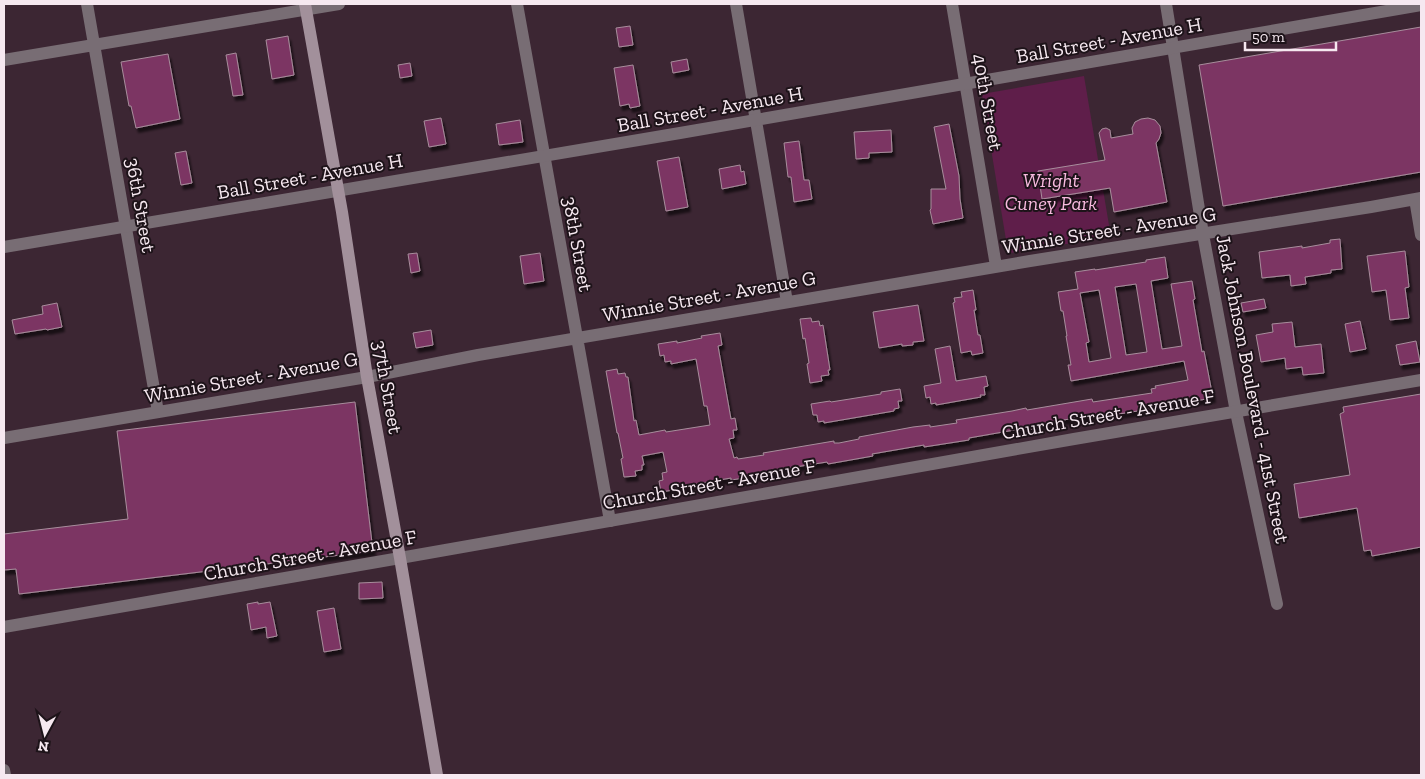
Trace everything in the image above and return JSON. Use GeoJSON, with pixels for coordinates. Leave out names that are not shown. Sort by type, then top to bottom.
{"type":"FeatureCollection","features":[{"type":"Feature","properties":{"kind":"main road","name":"37th Street"},"geometry":{"type":"LineString","coordinates":[[306,7],[338,190],[367,377],[437,775]]}},
{"type":"Feature","properties":{"kind":"street","name":"36th Street"},"geometry":{"type":"LineString","coordinates":[[87,4],[158,412]]}},
{"type":"Feature","properties":{"kind":"street"},"geometry":{"type":"LineString","coordinates":[[4,60],[306,7],[339,4]]}},
{"type":"Feature","properties":{"kind":"street","name":"38th Street"},"geometry":{"type":"LineString","coordinates":[[517,4],[610,521]]}},
{"type":"Feature","properties":{"kind":"street"},"geometry":{"type":"LineString","coordinates":[[736,4],[786,302]]}},
{"type":"Feature","properties":{"kind":"street","name":"40th Street"},"geometry":{"type":"LineString","coordinates":[[952,4],[996,266]]}},
{"type":"Feature","properties":{"kind":"street","name":"Jack Johnson Boulevard - 41st Street"},"geometry":{"type":"LineString","coordinates":[[1166,4],[1236,412],[1277,604]]}},
{"type":"Feature","properties":{"kind":"street","name":"Ball Street - Avenue H"},"geometry":{"type":"LineString","coordinates":[[4,247],[965,84],[1173,48],[1385,8],[1421,5]]}},
{"type":"Feature","properties":{"kind":"street"},"geometry":{"type":"LineString","coordinates":[[1418,198],[1421,235]]}},
{"type":"Feature","properties":{"kind":"street","name":"Winnie Street - Avenue G"},"geometry":{"type":"LineString","coordinates":[[4,438],[367,377],[478,355],[996,266],[1418,198]]}},
{"type":"Feature","properties":{"kind":"street","name":"Church Street - Avenue F"},"geometry":{"type":"LineString","coordinates":[[4,627],[1421,380]]}},
{"type":"Feature","properties":{"kind":"street"},"geometry":{"type":"LineString","coordinates":[[4,770],[5,775]]}},
{"type":"Feature","properties":{"kind":"green space","name":"Wright Cuney Park"},"geometry":{"type":"Polygon","coordinates":[[[1084,76],[1111,237],[1010,253],[1008,252],[982,94],[1084,76]]]}},
{"type":"Feature","properties":{"kind":"building"},"geometry":{"type":"Polygon","coordinates":[[[630,26],[633,45],[619,47],[616,28],[630,26]]]}},
{"type":"Feature","properties":{"kind":"building"},"geometry":{"type":"Polygon","coordinates":[[[1421,27],[1421,172],[1223,206],[1199,65],[1421,27]]]}},
{"type":"Feature","properties":{"kind":"building"},"geometry":{"type":"Polygon","coordinates":[[[288,36],[294,75],[272,79],[266,40],[288,36]]]}},
{"type":"Feature","properties":{"kind":"building"},"geometry":{"type":"Polygon","coordinates":[[[236,53],[243,95],[233,96],[226,55],[236,53]]]}},
{"type":"Feature","properties":{"kind":"building"},"geometry":{"type":"Polygon","coordinates":[[[168,54],[180,119],[136,128],[131,106],[129,106],[121,62],[168,54]]]}},
{"type":"Feature","properties":{"kind":"building"},"geometry":{"type":"Polygon","coordinates":[[[687,59],[689,70],[673,73],[671,62],[687,59]]]}},
{"type":"Feature","properties":{"kind":"building"},"geometry":{"type":"Polygon","coordinates":[[[410,63],[412,76],[400,78],[398,65],[410,63]]]}},
{"type":"Feature","properties":{"kind":"building"},"geometry":{"type":"Polygon","coordinates":[[[633,65],[640,106],[630,108],[629,104],[620,106],[614,68],[633,65]]]}},
{"type":"Feature","properties":{"kind":"building"},"geometry":{"type":"Polygon","coordinates":[[[441,118],[446,144],[429,147],[424,121],[441,118]]]}},
{"type":"Feature","properties":{"kind":"building"},"geometry":{"type":"Polygon","coordinates":[[[1148,118],[1155,120],[1160,126],[1161,133],[1156,143],[1167,202],[1114,212],[1110,188],[1042,199],[1038,171],[1105,160],[1099,133],[1102,129],[1110,130],[1111,138],[1133,134],[1132,128],[1135,122],[1148,118]]]}},
{"type":"Feature","properties":{"kind":"building"},"geometry":{"type":"Polygon","coordinates":[[[520,120],[523,142],[499,145],[496,124],[520,120]]]}},
{"type":"Feature","properties":{"kind":"building"},"geometry":{"type":"Polygon","coordinates":[[[949,124],[959,176],[963,218],[933,224],[930,210],[931,189],[946,189],[934,127],[949,124]]]}},
{"type":"Feature","properties":{"kind":"building"},"geometry":{"type":"Polygon","coordinates":[[[891,130],[892,152],[869,153],[869,158],[856,159],[854,132],[891,130]]]}},
{"type":"Feature","properties":{"kind":"building"},"geometry":{"type":"Polygon","coordinates":[[[799,141],[804,180],[809,180],[812,199],[794,202],[791,177],[788,177],[784,143],[799,141]]]}},
{"type":"Feature","properties":{"kind":"building"},"geometry":{"type":"Polygon","coordinates":[[[186,151],[192,183],[181,185],[175,153],[186,151]]]}},
{"type":"Feature","properties":{"kind":"building"},"geometry":{"type":"Polygon","coordinates":[[[679,157],[688,207],[666,211],[657,161],[679,157]]]}},
{"type":"Feature","properties":{"kind":"building"},"geometry":{"type":"Polygon","coordinates":[[[740,165],[741,172],[744,171],[746,184],[722,189],[719,169],[740,165]]]}},
{"type":"Feature","properties":{"kind":"building"},"geometry":{"type":"Polygon","coordinates":[[[1340,239],[1342,269],[1331,270],[1331,273],[1305,277],[1306,284],[1291,286],[1290,275],[1262,278],[1259,252],[1302,246],[1302,248],[1330,243],[1330,240],[1340,239]]]}},
{"type":"Feature","properties":{"kind":"building"},"geometry":{"type":"Polygon","coordinates":[[[1405,251],[1409,287],[1405,288],[1409,318],[1390,320],[1386,290],[1372,292],[1367,256],[1405,251]]]}},
{"type":"Feature","properties":{"kind":"building"},"geometry":{"type":"Polygon","coordinates":[[[417,253],[420,271],[411,273],[408,254],[417,253]]]}},
{"type":"Feature","properties":{"kind":"building"},"geometry":{"type":"Polygon","coordinates":[[[540,253],[544,281],[524,284],[520,256],[540,253]]]}},
{"type":"Feature","properties":{"kind":"building"},"geometry":{"type":"Polygon","coordinates":[[[1165,257],[1168,278],[1151,281],[1162,349],[1182,346],[1171,284],[1192,281],[1195,299],[1193,300],[1202,352],[1204,351],[1213,398],[1194,401],[1194,399],[1150,409],[1094,418],[1094,415],[1039,424],[1039,428],[1021,431],[1020,429],[924,447],[924,445],[828,464],[827,462],[776,470],[776,473],[731,480],[731,478],[661,492],[659,481],[663,480],[662,473],[667,472],[663,452],[642,456],[644,465],[642,465],[642,470],[635,471],[636,476],[624,477],[621,459],[623,458],[606,371],[617,369],[618,374],[625,373],[626,377],[628,377],[634,421],[636,420],[639,435],[710,425],[707,406],[704,406],[696,359],[671,364],[671,361],[665,362],[664,355],[660,356],[658,344],[677,341],[677,343],[702,338],[701,336],[720,333],[722,345],[718,346],[731,419],[735,418],[737,430],[733,430],[734,438],[729,439],[734,458],[737,457],[738,459],[834,441],[834,443],[839,443],[859,439],[859,437],[913,427],[930,425],[930,427],[957,423],[956,420],[1026,408],[1027,410],[1092,399],[1093,402],[1152,393],[1151,389],[1156,388],[1155,386],[1188,380],[1184,361],[1071,381],[1068,365],[1071,365],[1067,336],[1058,292],[1078,289],[1075,272],[1146,262],[1146,260],[1165,257]],[[1136,284],[1115,287],[1126,355],[1147,352],[1136,284]],[[1099,290],[1080,293],[1089,342],[1086,343],[1089,362],[1111,358],[1099,290]]]}},
{"type":"Feature","properties":{"kind":"building"},"geometry":{"type":"Polygon","coordinates":[[[973,290],[976,310],[974,310],[983,353],[972,355],[971,351],[961,353],[953,303],[955,302],[954,298],[962,297],[961,292],[973,290]]]}},
{"type":"Feature","properties":{"kind":"building"},"geometry":{"type":"Polygon","coordinates":[[[1264,299],[1266,308],[1243,312],[1241,303],[1264,299]]]}},
{"type":"Feature","properties":{"kind":"building"},"geometry":{"type":"Polygon","coordinates":[[[57,303],[62,327],[15,334],[12,320],[43,314],[42,306],[57,303]]]}},
{"type":"Feature","properties":{"kind":"building"},"geometry":{"type":"Polygon","coordinates":[[[918,305],[924,341],[913,342],[913,345],[902,346],[902,344],[879,348],[873,312],[918,305]]]}},
{"type":"Feature","properties":{"kind":"building"},"geometry":{"type":"Polygon","coordinates":[[[811,318],[812,322],[819,321],[820,326],[823,325],[830,370],[828,370],[829,375],[821,376],[822,381],[810,383],[807,364],[809,363],[800,319],[811,318]]]}},
{"type":"Feature","properties":{"kind":"building"},"geometry":{"type":"Polygon","coordinates":[[[1360,321],[1366,349],[1350,352],[1345,324],[1360,321]]]}},
{"type":"Feature","properties":{"kind":"building"},"geometry":{"type":"Polygon","coordinates":[[[1292,322],[1295,347],[1321,344],[1324,373],[1303,375],[1302,367],[1286,369],[1285,358],[1261,362],[1256,335],[1273,332],[1272,324],[1292,322]]]}},
{"type":"Feature","properties":{"kind":"building"},"geometry":{"type":"Polygon","coordinates":[[[431,330],[433,345],[416,348],[413,333],[431,330]]]}},
{"type":"Feature","properties":{"kind":"building"},"geometry":{"type":"Polygon","coordinates":[[[1416,341],[1420,362],[1400,365],[1396,345],[1416,341]]]}},
{"type":"Feature","properties":{"kind":"building"},"geometry":{"type":"Polygon","coordinates":[[[950,346],[956,381],[986,376],[988,386],[984,387],[985,395],[980,395],[981,397],[936,405],[936,403],[931,404],[930,397],[926,398],[924,386],[941,383],[935,349],[950,346]]]}},
{"type":"Feature","properties":{"kind":"building"},"geometry":{"type":"Polygon","coordinates":[[[900,389],[902,401],[898,401],[899,408],[894,409],[894,411],[824,423],[824,421],[818,422],[817,415],[813,415],[811,404],[881,394],[881,392],[900,389]]]}},
{"type":"Feature","properties":{"kind":"building"},"geometry":{"type":"Polygon","coordinates":[[[1421,394],[1421,547],[1372,556],[1371,550],[1364,551],[1357,508],[1299,518],[1294,484],[1350,475],[1340,414],[1344,412],[1343,407],[1421,394]]]}},
{"type":"Feature","properties":{"kind":"building"},"geometry":{"type":"Polygon","coordinates":[[[355,402],[373,551],[19,594],[16,569],[4,570],[4,534],[128,519],[117,431],[355,402]]]}},
{"type":"Feature","properties":{"kind":"building"},"geometry":{"type":"Polygon","coordinates":[[[382,582],[383,598],[359,599],[359,583],[382,582]]]}},
{"type":"Feature","properties":{"kind":"building"},"geometry":{"type":"Polygon","coordinates":[[[258,602],[258,604],[270,602],[277,636],[267,638],[266,627],[251,630],[247,604],[258,602]]]}},
{"type":"Feature","properties":{"kind":"building"},"geometry":{"type":"Polygon","coordinates":[[[334,608],[341,649],[324,652],[317,611],[334,608]]]}}]}
